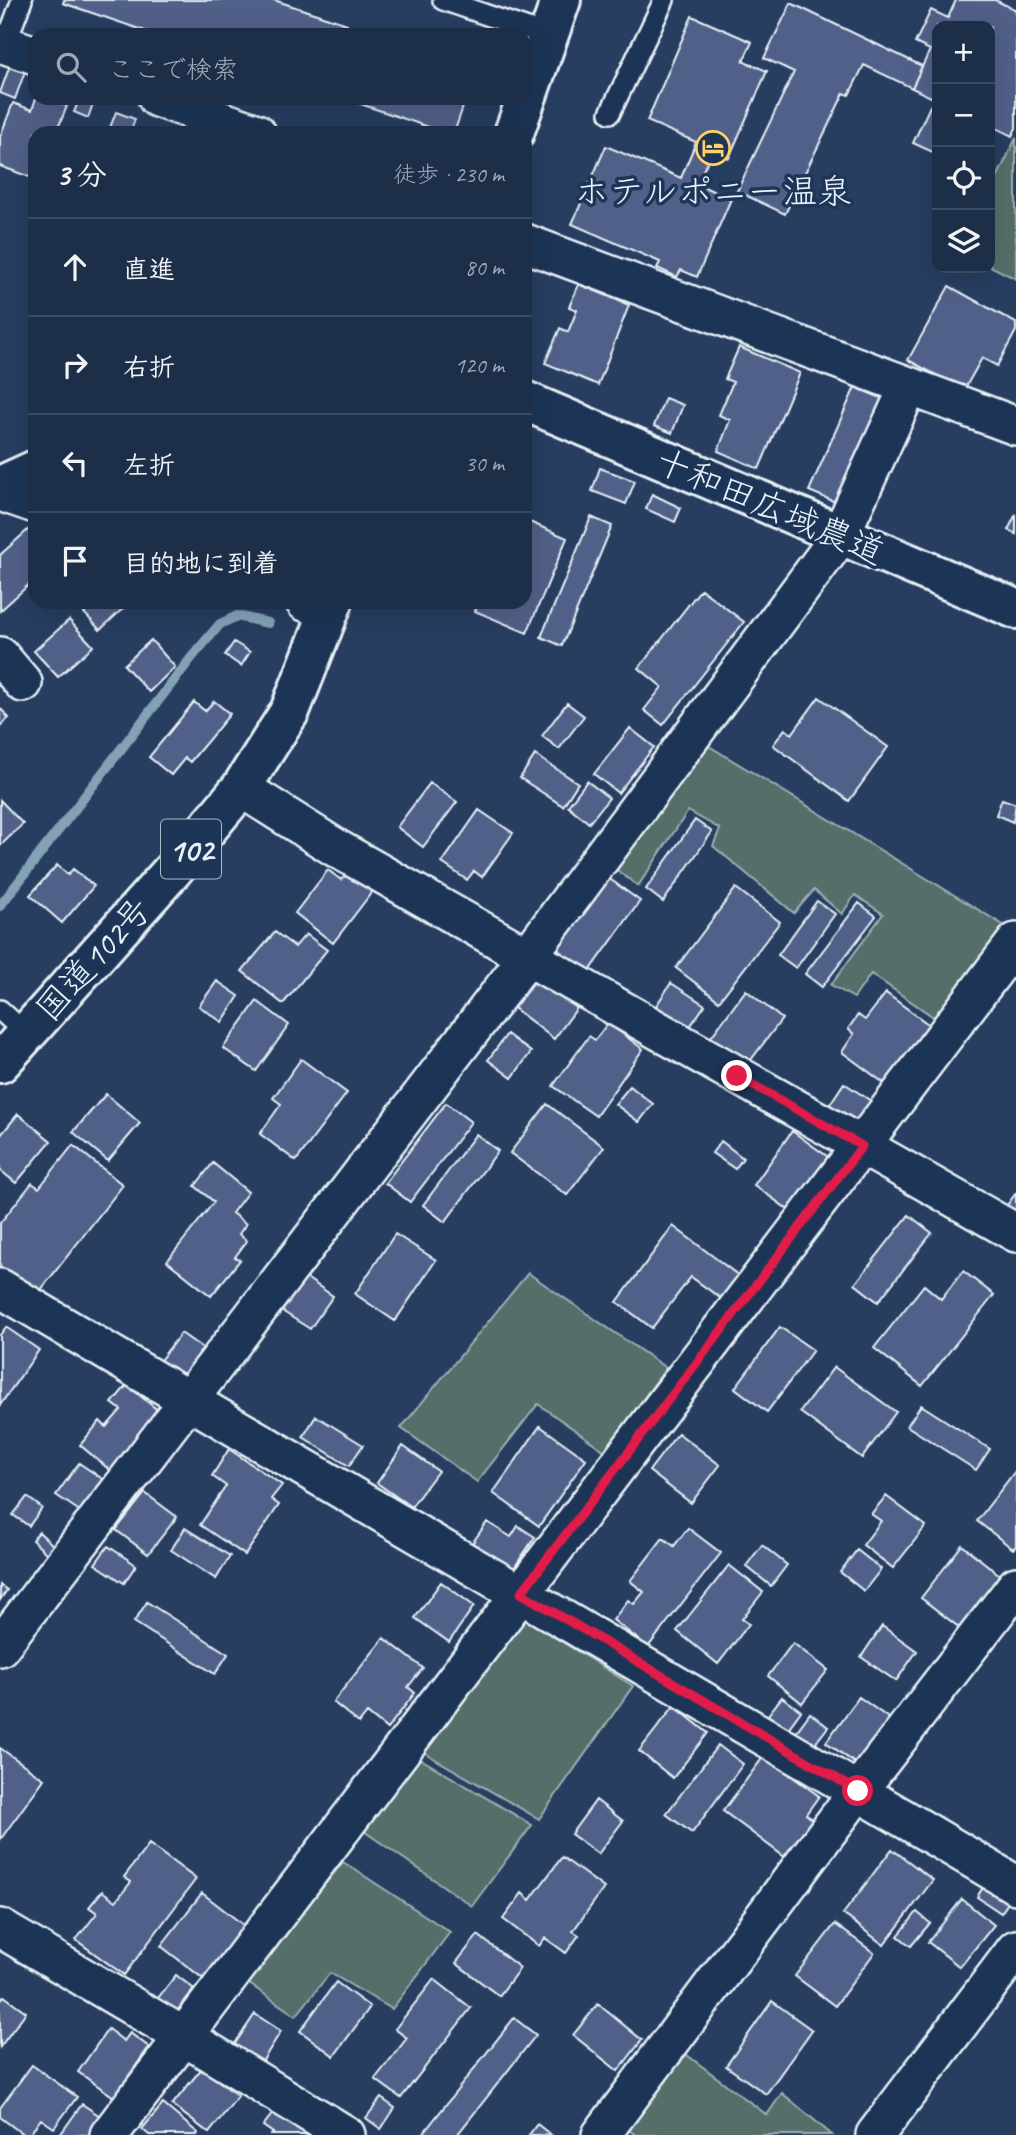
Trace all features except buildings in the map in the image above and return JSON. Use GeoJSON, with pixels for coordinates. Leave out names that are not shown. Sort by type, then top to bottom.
{"type":"FeatureCollection","features":[{"type":"Feature","properties":{"kind":"main road"},"geometry":{"type":"LineString","coordinates":[[532,82],[561,0]]}},
{"type":"Feature","properties":{"kind":"main road"},"geometry":{"type":"LineString","coordinates":[[516,126],[524,105]]}},
{"type":"Feature","properties":{"kind":"main road","name":"十和田広域農道"},"geometry":{"type":"LineString","coordinates":[[532,404],[1016,609]]}},
{"type":"Feature","properties":{"kind":"main road"},"geometry":{"type":"LineString","coordinates":[[0,486],[28,473]]}},
{"type":"Feature","properties":{"kind":"main road","name":"国道102号"},"geometry":{"type":"LineString","coordinates":[[0,1063],[13,1022],[172,871],[241,788],[290,711],[321,609]]}},
{"type":"Feature","properties":{"kind":"street"},"geometry":{"type":"LineString","coordinates":[[177,105],[237,126]]}},
{"type":"Feature","properties":{"kind":"street"},"geometry":{"type":"LineString","coordinates":[[532,246],[1016,426]]}},
{"type":"Feature","properties":{"kind":"street"},"geometry":{"type":"LineString","coordinates":[[0,1647],[528,956],[840,536],[909,386]]}},
{"type":"Feature","properties":{"kind":"street"},"geometry":{"type":"LineString","coordinates":[[0,492],[28,502]]}},
{"type":"Feature","properties":{"kind":"street"},"geometry":{"type":"LineString","coordinates":[[241,788],[336,848],[1016,1233]]}},
{"type":"Feature","properties":{"kind":"street"},"geometry":{"type":"LineString","coordinates":[[108,2135],[1016,942]]}},
{"type":"Feature","properties":{"kind":"street"},"geometry":{"type":"LineString","coordinates":[[0,1288],[187,1401],[521,1593],[1016,1885]]}},
{"type":"Feature","properties":{"kind":"street"},"geometry":{"type":"LineString","coordinates":[[601,2135],[858,1791],[1016,1586]]}},
{"type":"Feature","properties":{"kind":"street"},"geometry":{"type":"LineString","coordinates":[[0,1928],[346,2135]]}},
{"type":"Feature","properties":{"kind":"street"},"geometry":{"type":"LineString","coordinates":[[875,2135],[1016,1949]]}},
{"type":"Feature","properties":{"kind":"lane"},"geometry":{"type":"LineString","coordinates":[[13,48],[22,0]]}},
{"type":"Feature","properties":{"kind":"lane"},"geometry":{"type":"LineString","coordinates":[[443,0],[525,28]]}},
{"type":"Feature","properties":{"kind":"lane"},"geometry":{"type":"LineString","coordinates":[[610,113],[664,0]]}},
{"type":"Feature","properties":{"kind":"lane"},"geometry":{"type":"LineString","coordinates":[[532,31],[548,36]]}},
{"type":"Feature","properties":{"kind":"green space"},"geometry":{"type":"Polygon","coordinates":[[[1016,138],[1016,279],[995,268],[995,182],[1016,138]]]}},
{"type":"Feature","properties":{"kind":"green space"},"geometry":{"type":"Polygon","coordinates":[[[704,743],[1005,926],[938,1020],[871,974],[854,998],[831,985],[883,914],[855,895],[842,914],[814,890],[794,913],[713,846],[720,829],[688,811],[638,886],[610,865],[704,743]]]}},
{"type":"Feature","properties":{"kind":"green space"},"geometry":{"type":"Polygon","coordinates":[[[528,1273],[666,1368],[605,1451],[538,1404],[477,1482],[401,1428],[528,1273]]]}},
{"type":"Feature","properties":{"kind":"green space"},"geometry":{"type":"Polygon","coordinates":[[[524,1618],[633,1686],[539,1819],[423,1752],[524,1618]]]}},
{"type":"Feature","properties":{"kind":"green space"},"geometry":{"type":"Polygon","coordinates":[[[419,1758],[532,1825],[472,1906],[361,1829],[419,1758]]]}},
{"type":"Feature","properties":{"kind":"green space"},"geometry":{"type":"Polygon","coordinates":[[[343,1862],[450,1932],[392,2009],[330,1973],[296,2016],[245,1981],[343,1862]]]}},
{"type":"Feature","properties":{"kind":"green space"},"geometry":{"type":"Polygon","coordinates":[[[683,2052],[767,2115],[782,2093],[832,2135],[636,2135],[626,2128],[683,2052]]]}},
{"type":"Feature","properties":{"kind":"waterway"},"geometry":{"type":"LineString","coordinates":[[0,906],[220,624],[237,616],[268,623]]}},
{"type":"Feature","properties":{"kind":"place","name":"ホテルポニー温泉"},"geometry":{"type":"Point","coordinates":[713,148]}},
{"type":"Feature","properties":{"kind":"route"},"geometry":{"type":"LineString","coordinates":[[737,1076],[862,1146],[521,1593],[858,1791]]}}]}
